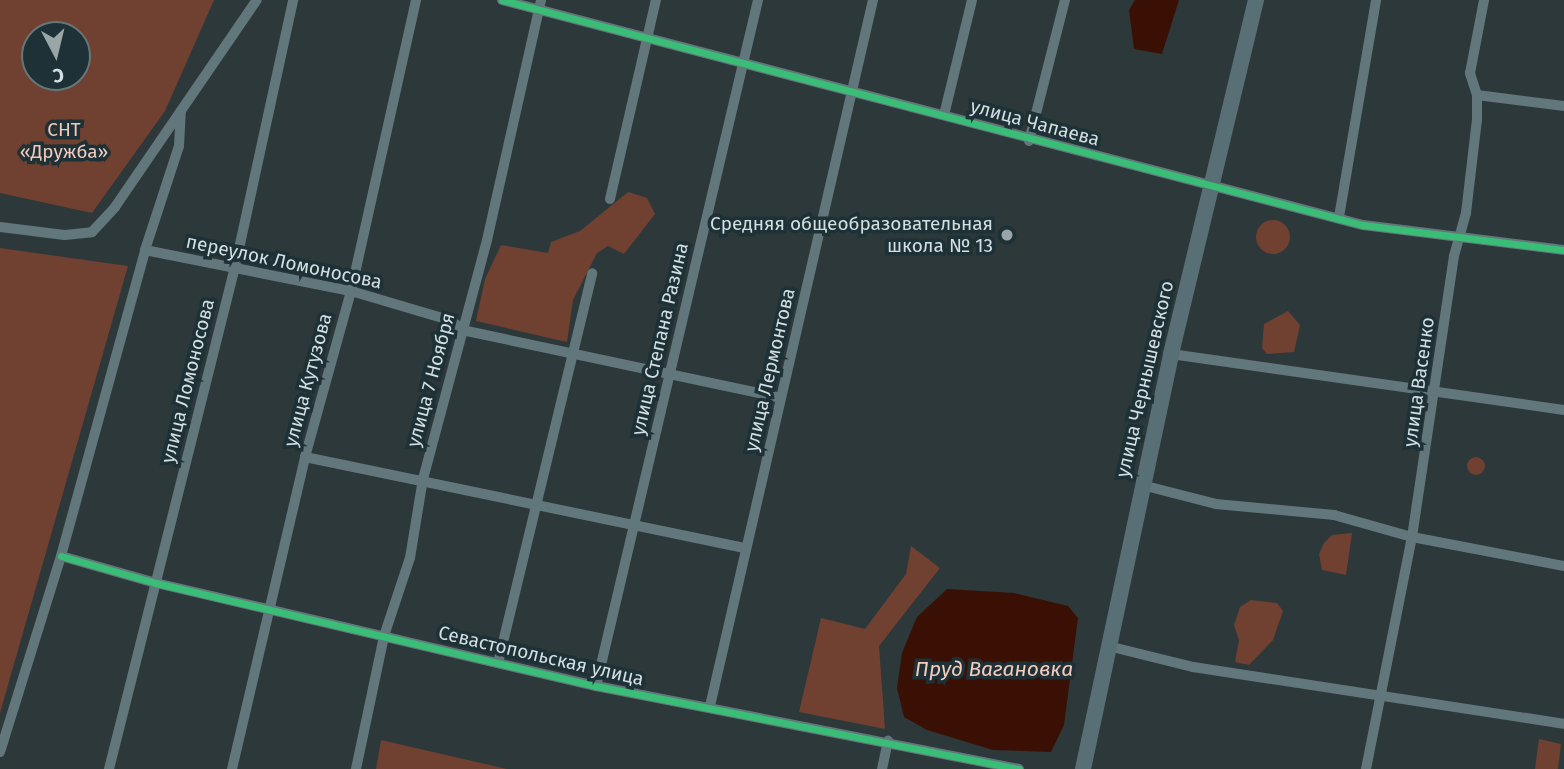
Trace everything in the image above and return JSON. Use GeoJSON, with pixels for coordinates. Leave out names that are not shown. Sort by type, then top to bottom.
{"type":"FeatureCollection","features":[{"type":"Feature","properties":{"kind":"street"},"geometry":{"type":"LineString","coordinates":[[0,227],[65,235],[92,232],[181,111],[257,0]]}},
{"type":"Feature","properties":{"kind":"street","name":"улица Ломоносова"},"geometry":{"type":"LineString","coordinates":[[108,769],[234,267],[293,0]]}},
{"type":"Feature","properties":{"kind":"street","name":"улица Кутузова"},"geometry":{"type":"LineString","coordinates":[[232,769],[305,457],[351,291],[416,0]]}},
{"type":"Feature","properties":{"kind":"street","name":"улица Чапаева"},"geometry":{"type":"LineString","coordinates":[[502,0],[540,4],[647,38],[852,89],[1029,141],[1363,225],[1564,250]]}},
{"type":"Feature","properties":{"kind":"street"},"geometry":{"type":"LineString","coordinates":[[610,199],[656,0]]}},
{"type":"Feature","properties":{"kind":"street","name":"улица Степана Разина"},"geometry":{"type":"LineString","coordinates":[[596,686],[758,0]]}},
{"type":"Feature","properties":{"kind":"street","name":"улица Лермонтова"},"geometry":{"type":"LineString","coordinates":[[710,706],[873,0]]}},
{"type":"Feature","properties":{"kind":"street"},"geometry":{"type":"LineString","coordinates":[[944,115],[972,0]]}},
{"type":"Feature","properties":{"kind":"street"},"geometry":{"type":"LineString","coordinates":[[1029,141],[1065,0]]}},
{"type":"Feature","properties":{"kind":"street","name":"улица Чернышевского"},"geometry":{"type":"LineString","coordinates":[[1083,769],[1171,354],[1256,0]]}},
{"type":"Feature","properties":{"kind":"street"},"geometry":{"type":"LineString","coordinates":[[1339,218],[1377,0]]}},
{"type":"Feature","properties":{"kind":"street","name":"улица Васенко"},"geometry":{"type":"LineString","coordinates":[[1366,769],[1412,537],[1459,235],[1466,213],[1477,95],[1470,73],[1484,0]]}},
{"type":"Feature","properties":{"kind":"street","name":"улица 7 Ноября"},"geometry":{"type":"LineString","coordinates":[[356,769],[384,636],[410,558],[423,479],[487,240],[540,4]]}},
{"type":"Feature","properties":{"kind":"street"},"geometry":{"type":"LineString","coordinates":[[1477,95],[1564,106]]}},
{"type":"Feature","properties":{"kind":"street"},"geometry":{"type":"LineString","coordinates":[[0,752],[61,556],[145,250],[179,146],[181,111]]}},
{"type":"Feature","properties":{"kind":"street","name":"переулок Ломоносова"},"geometry":{"type":"LineString","coordinates":[[145,250],[351,291],[452,321],[462,330],[781,398]]}},
{"type":"Feature","properties":{"kind":"street"},"geometry":{"type":"LineString","coordinates":[[498,663],[592,273]]}},
{"type":"Feature","properties":{"kind":"street"},"geometry":{"type":"LineString","coordinates":[[1171,354],[1253,367],[1309,371],[1436,394],[1564,410]]}},
{"type":"Feature","properties":{"kind":"street"},"geometry":{"type":"LineString","coordinates":[[305,457],[423,479],[747,548]]}},
{"type":"Feature","properties":{"kind":"street"},"geometry":{"type":"LineString","coordinates":[[1142,485],[1216,504],[1334,515],[1412,537],[1564,566]]}},
{"type":"Feature","properties":{"kind":"street","name":"Севастопольская улица"},"geometry":{"type":"LineString","coordinates":[[61,556],[156,583],[596,686],[710,706],[1019,769]]}},
{"type":"Feature","properties":{"kind":"street"},"geometry":{"type":"LineString","coordinates":[[1108,646],[1193,667],[1564,723]]}},
{"type":"Feature","properties":{"kind":"street"},"geometry":{"type":"LineString","coordinates":[[882,769],[888,741]]}},
{"type":"Feature","properties":{"kind":"green space","name":"СНТ «Дружба»"},"geometry":{"type":"Polygon","coordinates":[[[0,0],[214,0],[165,111],[92,213],[0,193],[0,0]]]}},
{"type":"Feature","properties":{"kind":"green space"},"geometry":{"type":"Polygon","coordinates":[[[628,192],[647,198],[655,214],[624,254],[608,246],[597,253],[573,300],[567,342],[476,321],[485,279],[501,245],[548,253],[551,242],[580,231],[628,192]]]}},
{"type":"Feature","properties":{"kind":"green space"},"geometry":{"type":"Polygon","coordinates":[[[1273,220],[1285,225],[1290,237],[1285,249],[1273,254],[1261,249],[1256,237],[1261,225],[1273,220]]]}},
{"type":"Feature","properties":{"kind":"green space"},"geometry":{"type":"Polygon","coordinates":[[[0,248],[128,266],[0,713],[0,248]]]}},
{"type":"Feature","properties":{"kind":"green space"},"geometry":{"type":"Polygon","coordinates":[[[1288,311],[1300,325],[1294,352],[1267,354],[1262,348],[1264,324],[1288,311]]]}},
{"type":"Feature","properties":{"kind":"green space"},"geometry":{"type":"Polygon","coordinates":[[[1476,457],[1482,460],[1485,466],[1482,472],[1476,475],[1470,472],[1467,466],[1470,460],[1476,457]]]}},
{"type":"Feature","properties":{"kind":"green space"},"geometry":{"type":"Polygon","coordinates":[[[1352,533],[1346,575],[1322,570],[1319,554],[1324,543],[1332,535],[1352,533]]]}},
{"type":"Feature","properties":{"kind":"green space"},"geometry":{"type":"Polygon","coordinates":[[[911,546],[940,568],[879,646],[885,729],[799,712],[821,618],[865,629],[906,574],[911,546]]]}},
{"type":"Feature","properties":{"kind":"green space"},"geometry":{"type":"Polygon","coordinates":[[[1251,600],[1277,603],[1283,611],[1273,640],[1249,665],[1235,662],[1239,640],[1234,625],[1240,607],[1251,600]]]}},
{"type":"Feature","properties":{"kind":"green space"},"geometry":{"type":"Polygon","coordinates":[[[1539,739],[1561,744],[1558,769],[1535,769],[1539,739]]]}},
{"type":"Feature","properties":{"kind":"green space"},"geometry":{"type":"Polygon","coordinates":[[[381,740],[507,769],[376,769],[381,740]]]}},
{"type":"Feature","properties":{"kind":"water"},"geometry":{"type":"Polygon","coordinates":[[[1135,0],[1179,0],[1162,54],[1134,49],[1129,10],[1135,0]]]}},
{"type":"Feature","properties":{"kind":"water","name":"Пруд Вагановка"},"geometry":{"type":"Polygon","coordinates":[[[947,589],[1014,593],[1068,606],[1078,618],[1064,725],[1051,752],[993,750],[927,730],[904,717],[897,688],[902,653],[917,617],[947,589]]]}},
{"type":"Feature","properties":{"kind":"cycle path"},"geometry":{"type":"LineString","coordinates":[[502,0],[1363,225],[1564,250]]}},
{"type":"Feature","properties":{"kind":"cycle path"},"geometry":{"type":"LineString","coordinates":[[61,556],[156,583],[596,686],[1019,769]]}},
{"type":"Feature","properties":{"kind":"place","name":"Средняя общеобразовательная школа № 13"},"geometry":{"type":"Point","coordinates":[1007,235]}}]}
